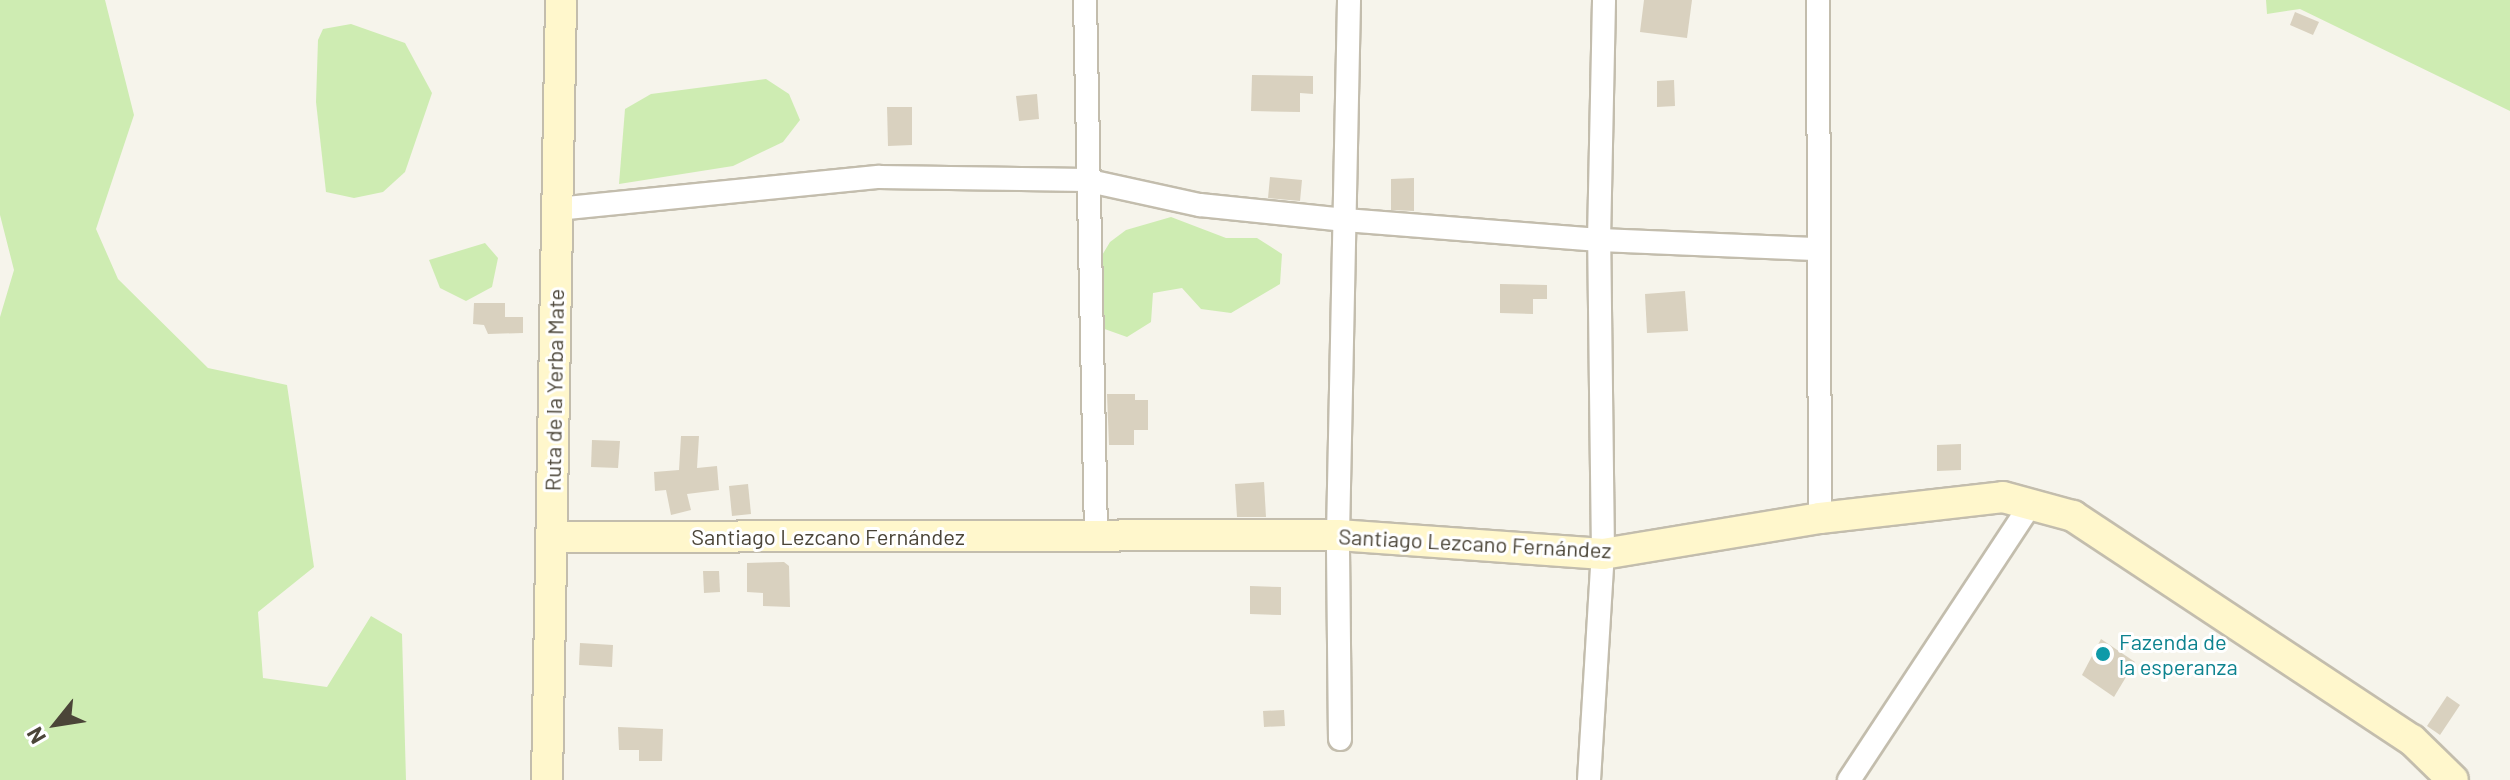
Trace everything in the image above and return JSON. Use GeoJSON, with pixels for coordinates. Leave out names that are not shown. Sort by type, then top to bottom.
{"type":"FeatureCollection","features":[{"type":"Feature","properties":{"kind":"street","name":"Ruta de la Yerba Mate"},"geometry":{"type":"LineString","coordinates":[[547,780],[561,0]]}},
{"type":"Feature","properties":{"kind":"street"},"geometry":{"type":"LineString","coordinates":[[1085,0],[1085,180],[1096,536]]}},
{"type":"Feature","properties":{"kind":"street"},"geometry":{"type":"LineString","coordinates":[[1340,739],[1338,535],[1349,0]]}},
{"type":"Feature","properties":{"kind":"street"},"geometry":{"type":"LineString","coordinates":[[1589,780],[1603,554],[1599,240],[1604,0]]}},
{"type":"Feature","properties":{"kind":"street"},"geometry":{"type":"LineString","coordinates":[[1818,0],[1815,249],[1820,518]]}},
{"type":"Feature","properties":{"kind":"street"},"geometry":{"type":"LineString","coordinates":[[557,209],[879,177],[1085,180],[1200,205],[1345,220],[1599,240],[1815,249]]}},
{"type":"Feature","properties":{"kind":"street","name":"Santiago Lezcano Fernández"},"geometry":{"type":"LineString","coordinates":[[551,537],[1338,535],[1603,554],[1820,518],[2003,497],[2032,502],[2073,516],[2412,740],[2453,780]]}},
{"type":"Feature","properties":{"kind":"street"},"geometry":{"type":"LineString","coordinates":[[1849,780],[2032,502]]}},
{"type":"Feature","properties":{"kind":"green space"},"geometry":{"type":"Polygon","coordinates":[[[0,0],[105,0],[134,115],[96,229],[118,279],[208,368],[287,385],[314,567],[258,612],[263,678],[327,687],[371,616],[402,634],[406,780],[0,780],[0,317],[14,270],[0,215],[0,0]]]}},
{"type":"Feature","properties":{"kind":"green space"},"geometry":{"type":"Polygon","coordinates":[[[2266,0],[2510,0],[2510,111],[2300,9],[2267,14],[2266,0]]]}},
{"type":"Feature","properties":{"kind":"green space"},"geometry":{"type":"Polygon","coordinates":[[[351,24],[405,43],[432,93],[405,172],[383,192],[354,198],[326,192],[316,102],[318,40],[323,29],[351,24]]]}},
{"type":"Feature","properties":{"kind":"green space"},"geometry":{"type":"Polygon","coordinates":[[[766,79],[789,94],[800,120],[783,142],[733,166],[619,184],[625,109],[651,94],[766,79]]]}},
{"type":"Feature","properties":{"kind":"green space"},"geometry":{"type":"Polygon","coordinates":[[[1171,217],[1226,238],[1257,238],[1282,254],[1280,284],[1231,313],[1201,309],[1182,288],[1153,293],[1151,322],[1127,337],[1099,327],[1095,267],[1110,242],[1126,230],[1171,217]]]}},
{"type":"Feature","properties":{"kind":"green space"},"geometry":{"type":"Polygon","coordinates":[[[485,243],[498,258],[492,287],[466,301],[440,288],[429,260],[485,243]]]}},
{"type":"Feature","properties":{"kind":"building"},"geometry":{"type":"Polygon","coordinates":[[[1644,0],[1692,0],[1687,38],[1640,32],[1644,0]]]}},
{"type":"Feature","properties":{"kind":"building"},"geometry":{"type":"Polygon","coordinates":[[[2295,12],[2319,22],[2313,35],[2290,25],[2295,12]]]}},
{"type":"Feature","properties":{"kind":"building"},"geometry":{"type":"Polygon","coordinates":[[[1252,75],[1313,76],[1313,94],[1300,93],[1300,112],[1251,111],[1252,75]]]}},
{"type":"Feature","properties":{"kind":"building"},"geometry":{"type":"Polygon","coordinates":[[[1674,80],[1675,106],[1657,107],[1657,81],[1674,80]]]}},
{"type":"Feature","properties":{"kind":"building"},"geometry":{"type":"Polygon","coordinates":[[[1037,94],[1039,119],[1019,121],[1016,96],[1037,94]]]}},
{"type":"Feature","properties":{"kind":"building"},"geometry":{"type":"Polygon","coordinates":[[[887,107],[912,107],[912,145],[888,146],[887,107]]]}},
{"type":"Feature","properties":{"kind":"building"},"geometry":{"type":"Polygon","coordinates":[[[1270,177],[1302,180],[1300,201],[1268,198],[1270,177]]]}},
{"type":"Feature","properties":{"kind":"building"},"geometry":{"type":"Polygon","coordinates":[[[1414,178],[1414,211],[1391,210],[1391,179],[1414,178]]]}},
{"type":"Feature","properties":{"kind":"building"},"geometry":{"type":"Polygon","coordinates":[[[1500,284],[1547,285],[1547,299],[1533,299],[1533,314],[1500,313],[1500,284]]]}},
{"type":"Feature","properties":{"kind":"building"},"geometry":{"type":"Polygon","coordinates":[[[1685,291],[1688,331],[1647,333],[1645,294],[1685,291]]]}},
{"type":"Feature","properties":{"kind":"building"},"geometry":{"type":"Polygon","coordinates":[[[474,303],[505,303],[505,317],[523,317],[523,333],[488,334],[484,325],[473,324],[474,303]]]}},
{"type":"Feature","properties":{"kind":"building"},"geometry":{"type":"Polygon","coordinates":[[[1107,394],[1135,394],[1135,400],[1148,400],[1148,430],[1134,430],[1134,445],[1109,445],[1107,394]]]}},
{"type":"Feature","properties":{"kind":"building"},"geometry":{"type":"Polygon","coordinates":[[[681,436],[699,436],[697,468],[717,466],[719,490],[687,494],[691,510],[671,515],[666,490],[655,491],[654,472],[679,470],[681,436]]]}},
{"type":"Feature","properties":{"kind":"building"},"geometry":{"type":"Polygon","coordinates":[[[592,440],[620,441],[618,468],[591,467],[592,440]]]}},
{"type":"Feature","properties":{"kind":"building"},"geometry":{"type":"Polygon","coordinates":[[[1961,444],[1961,470],[1937,471],[1937,445],[1961,444]]]}},
{"type":"Feature","properties":{"kind":"building"},"geometry":{"type":"Polygon","coordinates":[[[1264,482],[1266,517],[1237,517],[1235,484],[1264,482]]]}},
{"type":"Feature","properties":{"kind":"building"},"geometry":{"type":"Polygon","coordinates":[[[748,484],[751,514],[732,516],[729,486],[748,484]]]}},
{"type":"Feature","properties":{"kind":"building"},"geometry":{"type":"Polygon","coordinates":[[[784,562],[789,566],[790,607],[763,606],[763,593],[747,592],[747,563],[784,562]]]}},
{"type":"Feature","properties":{"kind":"building"},"geometry":{"type":"Polygon","coordinates":[[[703,571],[719,571],[720,592],[704,593],[703,571]]]}},
{"type":"Feature","properties":{"kind":"building"},"geometry":{"type":"Polygon","coordinates":[[[1250,586],[1281,587],[1281,615],[1250,614],[1250,586]]]}},
{"type":"Feature","properties":{"kind":"building"},"geometry":{"type":"Polygon","coordinates":[[[2101,639],[2135,662],[2114,697],[2082,675],[2101,639]]]}},
{"type":"Feature","properties":{"kind":"building"},"geometry":{"type":"Polygon","coordinates":[[[580,643],[613,645],[612,667],[579,665],[580,643]]]}},
{"type":"Feature","properties":{"kind":"building"},"geometry":{"type":"Polygon","coordinates":[[[2447,696],[2460,705],[2440,735],[2427,726],[2447,696]]]}},
{"type":"Feature","properties":{"kind":"building"},"geometry":{"type":"Polygon","coordinates":[[[1284,710],[1285,726],[1264,727],[1263,711],[1284,710]]]}},
{"type":"Feature","properties":{"kind":"building"},"geometry":{"type":"Polygon","coordinates":[[[618,727],[663,729],[662,761],[639,761],[639,750],[619,750],[618,727]]]}},
{"type":"Feature","properties":{"kind":"place","name":"Fazenda de la esperanza"},"geometry":{"type":"Point","coordinates":[2103,654]}}]}
